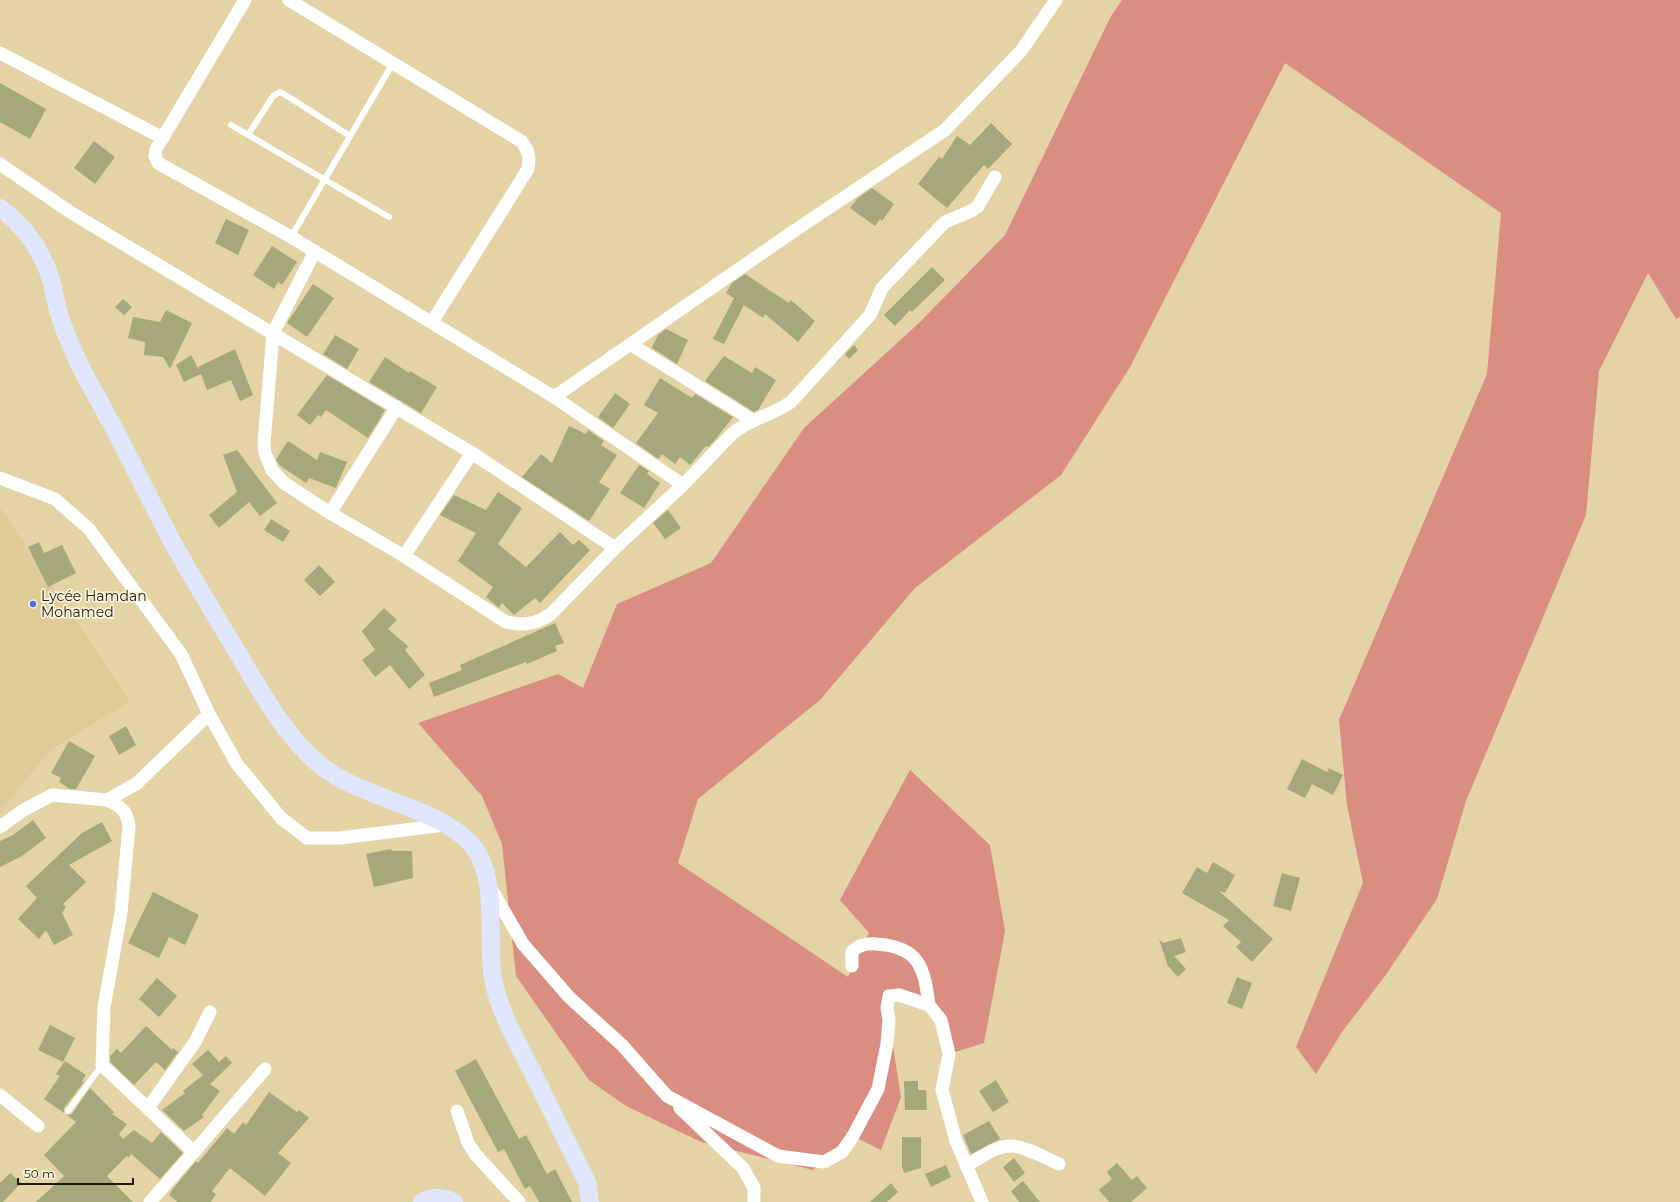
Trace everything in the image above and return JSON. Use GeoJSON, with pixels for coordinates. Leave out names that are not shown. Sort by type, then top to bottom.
{"type":"FeatureCollection","features":[{"type":"Feature","properties":{"kind":"main road"},"geometry":{"type":"LineString","coordinates":[[0,208],[9,214],[26,233],[39,252],[51,280],[61,320],[80,367],[122,444],[172,542],[258,687],[295,740],[319,764],[339,779],[446,825],[463,836],[476,849],[488,884],[491,963],[496,992],[511,1029],[587,1182],[590,1202]]}},
{"type":"Feature","properties":{"kind":"main road"},"geometry":{"type":"LineString","coordinates":[[422,1202],[434,1197],[454,1202]]}},
{"type":"Feature","properties":{"kind":"street"},"geometry":{"type":"LineString","coordinates":[[245,0],[155,152],[156,160],[161,166],[315,251],[554,396],[683,486]]}},
{"type":"Feature","properties":{"kind":"street"},"geometry":{"type":"LineString","coordinates":[[289,0],[521,141],[528,151],[528,169],[432,322]]}},
{"type":"Feature","properties":{"kind":"street"},"geometry":{"type":"LineString","coordinates":[[554,396],[791,233],[945,130],[1021,51],[1056,0]]}},
{"type":"Feature","properties":{"kind":"street"},"geometry":{"type":"LineString","coordinates":[[0,53],[163,138]]}},
{"type":"Feature","properties":{"kind":"street"},"geometry":{"type":"LineString","coordinates":[[0,164],[70,212],[273,332],[472,453],[616,548]]}},
{"type":"Feature","properties":{"kind":"street"},"geometry":{"type":"LineString","coordinates":[[315,251],[273,332],[264,444],[265,453],[272,470],[281,480],[330,513],[404,556],[506,622],[518,625],[530,624],[551,614],[616,548],[683,486],[732,434],[791,402],[870,315],[882,288],[945,222],[970,212],[978,206],[995,177]]}},
{"type":"Feature","properties":{"kind":"street"},"geometry":{"type":"LineString","coordinates":[[630,344],[754,421]]}},
{"type":"Feature","properties":{"kind":"street"},"geometry":{"type":"LineString","coordinates":[[330,513],[398,407]]}},
{"type":"Feature","properties":{"kind":"street"},"geometry":{"type":"LineString","coordinates":[[404,556],[472,453]]}},
{"type":"Feature","properties":{"kind":"street"},"geometry":{"type":"LineString","coordinates":[[0,478],[55,499],[89,529],[181,654],[209,714],[237,764],[281,818],[307,838],[340,838],[446,825]]}},
{"type":"Feature","properties":{"kind":"street"},"geometry":{"type":"LineString","coordinates":[[107,800],[136,784],[209,714]]}},
{"type":"Feature","properties":{"kind":"street"},"geometry":{"type":"LineString","coordinates":[[0,827],[22,811],[52,795],[107,800],[119,806],[127,814],[129,826],[121,913],[104,1007],[102,1065],[194,1152]]}},
{"type":"Feature","properties":{"kind":"street"},"geometry":{"type":"LineString","coordinates":[[488,884],[523,944],[569,997],[622,1045],[667,1096],[743,1168],[754,1188],[754,1202]]}},
{"type":"Feature","properties":{"kind":"street"},"geometry":{"type":"LineString","coordinates":[[852,966],[852,952],[857,946],[871,944],[903,948],[912,955],[920,966],[926,983],[928,1005]]}},
{"type":"Feature","properties":{"kind":"street"},"geometry":{"type":"LineString","coordinates":[[667,1096],[778,1156],[824,1162],[842,1152],[854,1136],[878,1089],[887,1044],[889,1020],[887,1008],[890,996],[898,995],[928,1005],[941,1020],[949,1054],[942,1090],[956,1141],[982,1202]]}},
{"type":"Feature","properties":{"kind":"street"},"geometry":{"type":"LineString","coordinates":[[148,1108],[195,1042],[210,1012]]}},
{"type":"Feature","properties":{"kind":"street"},"geometry":{"type":"LineString","coordinates":[[150,1202],[264,1069]]}},
{"type":"Feature","properties":{"kind":"street"},"geometry":{"type":"LineString","coordinates":[[0,1096],[38,1126]]}},
{"type":"Feature","properties":{"kind":"street"},"geometry":{"type":"LineString","coordinates":[[457,1111],[468,1143],[476,1155],[519,1202]]}},
{"type":"Feature","properties":{"kind":"street"},"geometry":{"type":"LineString","coordinates":[[966,1166],[996,1150],[1010,1146],[1019,1147],[1059,1164]]}},
{"type":"Feature","properties":{"kind":"lane"},"geometry":{"type":"LineString","coordinates":[[291,237],[393,63]]}},
{"type":"Feature","properties":{"kind":"lane"},"geometry":{"type":"LineString","coordinates":[[248,135],[273,96],[280,92],[350,136]]}},
{"type":"Feature","properties":{"kind":"lane"},"geometry":{"type":"LineString","coordinates":[[231,125],[389,217]]}},
{"type":"Feature","properties":{"kind":"lane"},"geometry":{"type":"LineString","coordinates":[[68,1111],[102,1065]]}},
{"type":"Feature","properties":{"kind":"shaded area"},"geometry":{"type":"Polygon","coordinates":[[[1122,0],[1680,0],[1680,317],[1676,319],[1648,273],[1599,371],[1586,515],[1466,801],[1437,899],[1385,976],[1342,1032],[1316,1074],[1296,1047],[1363,883],[1347,805],[1339,720],[1487,374],[1501,213],[1285,63],[1130,367],[1061,475],[915,588],[820,700],[698,799],[678,863],[848,977],[869,933],[840,900],[910,770],[990,845],[1005,931],[984,1043],[949,1054],[941,1020],[899,995],[887,1008],[901,1097],[881,1150],[853,1136],[813,1170],[701,1142],[626,1106],[589,1080],[516,976],[502,844],[482,796],[418,723],[558,674],[583,688],[617,604],[711,563],[804,428],[919,323],[1005,235],[1111,16],[1122,0]]]}},
{"type":"Feature","properties":{"kind":"shaded area","name":"Lycée Hamdan Mohamed"},"geometry":{"type":"Polygon","coordinates":[[[0,508],[130,701],[49,751],[8,802],[0,808],[0,508]]]}},
{"type":"Feature","properties":{"kind":"building"},"geometry":{"type":"Polygon","coordinates":[[[0,83],[46,109],[30,139],[0,122],[0,83]]]}},
{"type":"Feature","properties":{"kind":"building"},"geometry":{"type":"Polygon","coordinates":[[[991,123],[1012,144],[988,169],[984,165],[947,208],[918,184],[939,157],[942,159],[957,136],[970,145],[991,123]]]}},
{"type":"Feature","properties":{"kind":"building"},"geometry":{"type":"Polygon","coordinates":[[[94,141],[115,157],[95,184],[74,168],[94,141]]]}},
{"type":"Feature","properties":{"kind":"building"},"geometry":{"type":"Polygon","coordinates":[[[872,188],[894,204],[882,221],[880,219],[875,226],[850,208],[857,199],[872,188]]]}},
{"type":"Feature","properties":{"kind":"building"},"geometry":{"type":"Polygon","coordinates":[[[226,219],[249,230],[238,255],[215,243],[226,219]]]}},
{"type":"Feature","properties":{"kind":"building"},"geometry":{"type":"Polygon","coordinates":[[[272,246],[297,262],[282,285],[278,282],[274,289],[253,275],[272,246]]]}},
{"type":"Feature","properties":{"kind":"building"},"geometry":{"type":"Polygon","coordinates":[[[932,267],[945,280],[912,312],[910,310],[895,326],[884,315],[932,267]]]}},
{"type":"Feature","properties":{"kind":"building"},"geometry":{"type":"Polygon","coordinates":[[[745,274],[789,303],[791,300],[815,321],[798,342],[765,314],[763,318],[744,305],[724,344],[713,339],[734,298],[726,293],[732,283],[745,274]]]}},
{"type":"Feature","properties":{"kind":"building"},"geometry":{"type":"Polygon","coordinates":[[[313,284],[334,298],[307,337],[287,323],[313,284]]]}},
{"type":"Feature","properties":{"kind":"building"},"geometry":{"type":"Polygon","coordinates":[[[123,299],[132,307],[124,315],[115,307],[123,299]]]}},
{"type":"Feature","properties":{"kind":"building"},"geometry":{"type":"Polygon","coordinates":[[[166,310],[192,323],[170,369],[163,357],[144,355],[145,342],[128,338],[133,317],[160,322],[166,310]]]}},
{"type":"Feature","properties":{"kind":"building"},"geometry":{"type":"Polygon","coordinates":[[[666,329],[688,340],[677,364],[652,348],[658,335],[666,329]]]}},
{"type":"Feature","properties":{"kind":"building"},"geometry":{"type":"Polygon","coordinates":[[[335,335],[359,349],[347,369],[323,354],[335,335]]]}},
{"type":"Feature","properties":{"kind":"building"},"geometry":{"type":"Polygon","coordinates":[[[854,345],[858,350],[849,359],[845,354],[854,345]]]}},
{"type":"Feature","properties":{"kind":"building"},"geometry":{"type":"Polygon","coordinates":[[[235,349],[253,395],[240,401],[231,380],[207,390],[201,374],[184,382],[176,365],[191,355],[199,370],[198,367],[235,349]]]}},
{"type":"Feature","properties":{"kind":"building"},"geometry":{"type":"Polygon","coordinates":[[[724,356],[752,373],[755,367],[776,380],[758,410],[754,412],[705,381],[724,356]]]}},
{"type":"Feature","properties":{"kind":"building"},"geometry":{"type":"Polygon","coordinates":[[[385,357],[409,373],[410,371],[437,387],[421,413],[369,382],[385,357]]]}},
{"type":"Feature","properties":{"kind":"building"},"geometry":{"type":"Polygon","coordinates":[[[327,375],[385,410],[368,438],[326,410],[321,417],[318,415],[310,425],[297,415],[327,375]]]}},
{"type":"Feature","properties":{"kind":"building"},"geometry":{"type":"Polygon","coordinates":[[[660,378],[692,398],[695,394],[733,417],[714,441],[708,447],[706,446],[690,465],[680,457],[675,464],[662,454],[658,459],[636,443],[658,413],[644,405],[660,378]]]}},
{"type":"Feature","properties":{"kind":"building"},"geometry":{"type":"Polygon","coordinates":[[[615,393],[630,404],[613,428],[598,417],[615,393]]]}},
{"type":"Feature","properties":{"kind":"building"},"geometry":{"type":"Polygon","coordinates":[[[569,426],[586,434],[588,430],[604,441],[601,445],[617,455],[599,482],[610,489],[589,521],[522,477],[541,454],[552,463],[569,426]]]}},
{"type":"Feature","properties":{"kind":"building"},"geometry":{"type":"Polygon","coordinates":[[[288,441],[317,460],[320,452],[347,462],[336,488],[309,478],[306,483],[279,465],[276,459],[288,441]]]}},
{"type":"Feature","properties":{"kind":"building"},"geometry":{"type":"Polygon","coordinates":[[[237,450],[277,503],[260,516],[249,502],[219,528],[209,515],[237,492],[223,455],[237,450]]]}},
{"type":"Feature","properties":{"kind":"building"},"geometry":{"type":"Polygon","coordinates":[[[639,465],[649,471],[647,474],[660,483],[644,508],[620,493],[639,465]]]}},
{"type":"Feature","properties":{"kind":"building"},"geometry":{"type":"Polygon","coordinates":[[[498,492],[522,508],[498,544],[526,567],[560,532],[573,545],[579,540],[590,550],[540,603],[535,598],[514,615],[502,603],[499,608],[486,597],[493,587],[458,561],[476,533],[440,515],[454,495],[486,510],[498,492]]]}},
{"type":"Feature","properties":{"kind":"building"},"geometry":{"type":"Polygon","coordinates":[[[668,510],[681,528],[665,539],[653,523],[668,510]]]}},
{"type":"Feature","properties":{"kind":"building"},"geometry":{"type":"Polygon","coordinates":[[[271,519],[290,531],[283,542],[264,530],[271,519]]]}},
{"type":"Feature","properties":{"kind":"building"},"geometry":{"type":"Polygon","coordinates":[[[39,542],[44,553],[62,545],[76,573],[48,587],[28,547],[39,542]]]}},
{"type":"Feature","properties":{"kind":"building"},"geometry":{"type":"Polygon","coordinates":[[[319,565],[335,582],[320,596],[304,580],[319,565]]]}},
{"type":"Feature","properties":{"kind":"building"},"geometry":{"type":"Polygon","coordinates":[[[384,608],[397,620],[388,629],[408,646],[405,650],[425,675],[409,689],[390,665],[375,677],[362,660],[375,650],[362,631],[384,608]]]}},
{"type":"Feature","properties":{"kind":"building"},"geometry":{"type":"Polygon","coordinates":[[[555,623],[564,643],[555,646],[557,651],[527,664],[526,662],[434,697],[429,683],[462,670],[460,665],[555,623]]]}},
{"type":"Feature","properties":{"kind":"building"},"geometry":{"type":"Polygon","coordinates":[[[126,726],[136,745],[119,755],[109,736],[126,726]]]}},
{"type":"Feature","properties":{"kind":"building"},"geometry":{"type":"Polygon","coordinates":[[[69,741],[95,756],[76,789],[70,789],[59,782],[61,778],[51,773],[69,741]]]}},
{"type":"Feature","properties":{"kind":"building"},"geometry":{"type":"Polygon","coordinates":[[[1302,759],[1327,772],[1329,768],[1343,775],[1333,795],[1312,784],[1305,798],[1287,789],[1302,759]]]}},
{"type":"Feature","properties":{"kind":"building"},"geometry":{"type":"Polygon","coordinates":[[[33,820],[46,838],[22,856],[0,867],[0,841],[13,835],[33,820]]]}},
{"type":"Feature","properties":{"kind":"building"},"geometry":{"type":"Polygon","coordinates":[[[102,822],[112,841],[69,865],[86,882],[63,904],[66,907],[62,913],[73,935],[54,945],[46,930],[39,939],[18,919],[37,898],[26,886],[82,833],[102,822]]]}},
{"type":"Feature","properties":{"kind":"building"},"geometry":{"type":"Polygon","coordinates":[[[391,849],[392,851],[412,851],[413,878],[374,887],[366,854],[391,849]]]}},
{"type":"Feature","properties":{"kind":"building"},"geometry":{"type":"Polygon","coordinates":[[[1213,862],[1235,875],[1225,893],[1219,891],[1273,939],[1252,962],[1236,947],[1241,942],[1223,926],[1229,920],[1182,893],[1197,867],[1207,873],[1213,862]]]}},
{"type":"Feature","properties":{"kind":"building"},"geometry":{"type":"Polygon","coordinates":[[[1282,873],[1300,878],[1291,911],[1273,906],[1282,873]]]}},
{"type":"Feature","properties":{"kind":"building"},"geometry":{"type":"Polygon","coordinates":[[[153,892],[199,915],[185,945],[169,937],[159,958],[128,943],[153,892]]]}},
{"type":"Feature","properties":{"kind":"building"},"geometry":{"type":"Polygon","coordinates":[[[1181,938],[1186,952],[1174,956],[1186,969],[1178,977],[1168,966],[1159,939],[1163,943],[1181,938]]]}},
{"type":"Feature","properties":{"kind":"building"},"geometry":{"type":"Polygon","coordinates":[[[1237,977],[1252,983],[1242,1009],[1227,1003],[1237,977]]]}},
{"type":"Feature","properties":{"kind":"building"},"geometry":{"type":"Polygon","coordinates":[[[157,978],[177,996],[159,1017],[139,999],[157,978]]]}},
{"type":"Feature","properties":{"kind":"building"},"geometry":{"type":"Polygon","coordinates":[[[50,1025],[75,1038],[63,1062],[38,1050],[50,1025]]]}},
{"type":"Feature","properties":{"kind":"building"},"geometry":{"type":"Polygon","coordinates":[[[146,1026],[172,1050],[173,1048],[178,1052],[165,1070],[156,1062],[134,1085],[110,1062],[110,1056],[117,1049],[121,1053],[146,1026]]]}},
{"type":"Feature","properties":{"kind":"building"},"geometry":{"type":"Polygon","coordinates":[[[208,1050],[219,1062],[226,1056],[232,1063],[210,1084],[220,1091],[202,1115],[204,1117],[184,1131],[162,1110],[185,1093],[183,1091],[203,1075],[192,1064],[208,1050]]]}},
{"type":"Feature","properties":{"kind":"building"},"geometry":{"type":"Polygon","coordinates":[[[476,1059],[519,1139],[526,1135],[547,1174],[555,1169],[572,1202],[539,1202],[530,1186],[525,1189],[504,1149],[498,1152],[455,1071],[476,1059]]]}},
{"type":"Feature","properties":{"kind":"building"},"geometry":{"type":"Polygon","coordinates":[[[65,1061],[86,1075],[82,1081],[84,1082],[64,1108],[64,1113],[44,1099],[60,1076],[56,1074],[65,1061]]]}},
{"type":"Feature","properties":{"kind":"building"},"geometry":{"type":"Polygon","coordinates":[[[996,1080],[1009,1102],[993,1112],[979,1091],[996,1080]]]}},
{"type":"Feature","properties":{"kind":"building"},"geometry":{"type":"Polygon","coordinates":[[[904,1081],[918,1081],[918,1090],[926,1090],[927,1110],[905,1110],[904,1081]]]}},
{"type":"Feature","properties":{"kind":"building"},"geometry":{"type":"Polygon","coordinates":[[[90,1088],[114,1112],[112,1114],[127,1124],[119,1134],[123,1139],[134,1130],[152,1143],[161,1132],[183,1153],[160,1179],[131,1154],[129,1158],[127,1156],[107,1176],[133,1202],[36,1202],[64,1176],[44,1155],[76,1122],[67,1115],[72,1114],[90,1088]]]}},
{"type":"Feature","properties":{"kind":"building"},"geometry":{"type":"Polygon","coordinates":[[[269,1092],[297,1112],[299,1110],[309,1118],[278,1153],[291,1163],[265,1196],[230,1168],[212,1191],[216,1194],[211,1202],[178,1202],[169,1195],[196,1161],[198,1163],[227,1128],[234,1134],[243,1122],[246,1125],[269,1092]]]}},
{"type":"Feature","properties":{"kind":"building"},"geometry":{"type":"Polygon","coordinates":[[[989,1121],[1000,1139],[971,1154],[963,1135],[989,1121]]]}},
{"type":"Feature","properties":{"kind":"building"},"geometry":{"type":"Polygon","coordinates":[[[902,1137],[921,1137],[921,1168],[904,1173],[902,1166],[902,1137]]]}},
{"type":"Feature","properties":{"kind":"building"},"geometry":{"type":"Polygon","coordinates":[[[1014,1158],[1025,1173],[1014,1182],[1003,1167],[1014,1158]]]}},
{"type":"Feature","properties":{"kind":"building"},"geometry":{"type":"Polygon","coordinates":[[[1117,1163],[1132,1180],[1137,1176],[1147,1188],[1131,1202],[1109,1202],[1099,1190],[1112,1179],[1107,1172],[1117,1163]]]}},
{"type":"Feature","properties":{"kind":"building"},"geometry":{"type":"Polygon","coordinates":[[[946,1165],[951,1177],[931,1187],[925,1174],[946,1165]]]}},
{"type":"Feature","properties":{"kind":"building"},"geometry":{"type":"Polygon","coordinates":[[[10,1173],[21,1183],[3,1202],[0,1202],[0,1183],[10,1173]]]}},
{"type":"Feature","properties":{"kind":"building"},"geometry":{"type":"Polygon","coordinates":[[[1023,1181],[1040,1202],[1019,1202],[1011,1191],[1023,1181]]]}},
{"type":"Feature","properties":{"kind":"building"},"geometry":{"type":"Polygon","coordinates":[[[891,1183],[898,1192],[887,1202],[870,1202],[891,1183]]]}},
{"type":"Feature","properties":{"kind":"place","name":"Lycée Hamdan Mohamed"},"geometry":{"type":"Point","coordinates":[33,604]}}]}
